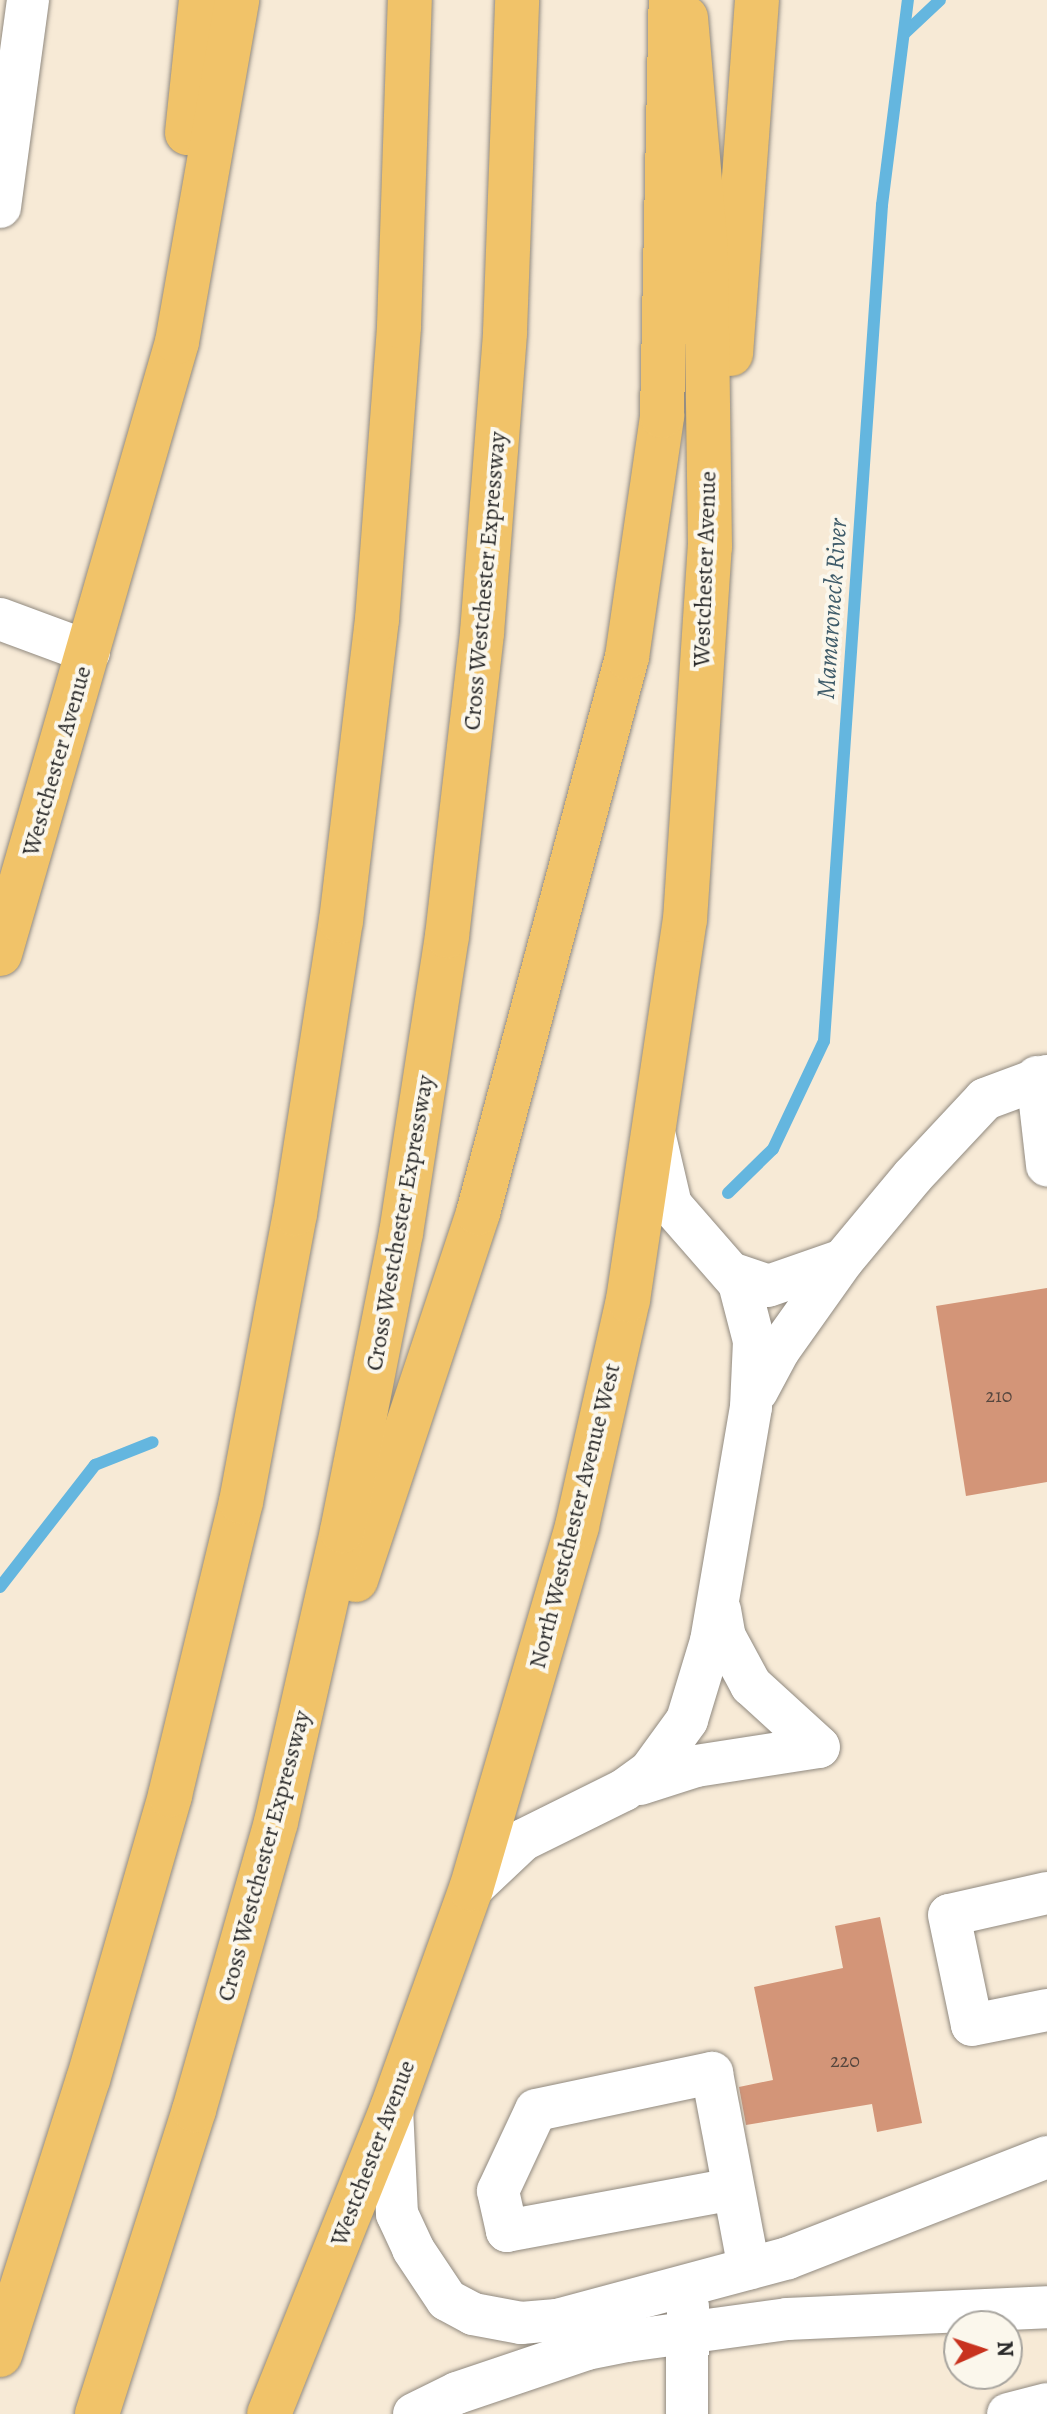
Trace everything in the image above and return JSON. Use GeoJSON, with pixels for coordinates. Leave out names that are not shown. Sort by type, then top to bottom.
{"type":"FeatureCollection","features":[{"type":"Feature","properties":{"kind":"main road"},"geometry":{"type":"LineString","coordinates":[[95,634],[171,242],[201,0]]}},
{"type":"Feature","properties":{"kind":"main road"},"geometry":{"type":"LineString","coordinates":[[95,634],[177,342],[237,0]]}},
{"type":"Feature","properties":{"kind":"main road","name":"Cross Westchester Expressway"},"geometry":{"type":"LineString","coordinates":[[97,2414],[194,2110],[276,1822],[372,1384],[447,936],[495,486],[517,0]]}},
{"type":"Feature","properties":{"kind":"main road"},"geometry":{"type":"LineString","coordinates":[[276,1822],[478,1213],[627,657],[662,416],[671,0]]}},
{"type":"Feature","properties":{"kind":"main road","name":"Westchester Avenue"},"geometry":{"type":"LineString","coordinates":[[655,1137],[685,920],[710,547],[706,251],[685,0]]}},
{"type":"Feature","properties":{"kind":"main road"},"geometry":{"type":"LineString","coordinates":[[710,547],[740,270],[757,0]]}},
{"type":"Feature","properties":{"kind":"main road"},"geometry":{"type":"LineString","coordinates":[[0,2355],[84,2094],[170,1795],[241,1502],[295,1214],[341,921],[377,620],[399,326],[409,12]]}},
{"type":"Feature","properties":{"kind":"main road","name":"Westchester Avenue"},"geometry":{"type":"LineString","coordinates":[[0,954],[95,634]]}},
{"type":"Feature","properties":{"kind":"main road","name":"North Westchester Avenue West"},"geometry":{"type":"LineString","coordinates":[[471,1889],[577,1526],[628,1300],[655,1137]]}},
{"type":"Feature","properties":{"kind":"main road","name":"Westchester Avenue"},"geometry":{"type":"LineString","coordinates":[[269,2414],[392,2108],[471,1889]]}},
{"type":"Feature","properties":{"kind":"lane"},"geometry":{"type":"LineString","coordinates":[[0,207],[28,0]]}},
{"type":"Feature","properties":{"kind":"lane"},"geometry":{"type":"LineString","coordinates":[[0,619],[95,634]]}},
{"type":"Feature","properties":{"kind":"lane"},"geometry":{"type":"LineString","coordinates":[[751,1407],[765,1371],[873,1219],[985,1099],[1042,1076],[1047,1165]]}},
{"type":"Feature","properties":{"kind":"lane"},"geometry":{"type":"LineString","coordinates":[[624,1790],[650,1771],[687,1720],[700,1688],[719,1600],[751,1407],[754,1341],[747,1308],[731,1273],[671,1205],[655,1137]]}},
{"type":"Feature","properties":{"kind":"lane"},"geometry":{"type":"LineString","coordinates":[[731,1273],[768,1286],[843,1260]]}},
{"type":"Feature","properties":{"kind":"lane"},"geometry":{"type":"LineString","coordinates":[[471,1889],[523,1840],[624,1790],[696,1766],[819,1747],[751,1685],[725,1637],[719,1600]]}},
{"type":"Feature","properties":{"kind":"lane"},"geometry":{"type":"LineString","coordinates":[[1047,1893],[949,1915],[972,2025],[1047,2010]]}},
{"type":"Feature","properties":{"kind":"lane"},"geometry":{"type":"LineString","coordinates":[[733,2189],[507,2231],[498,2191],[536,2110],[712,2073],[749,2269]]}},
{"type":"Feature","properties":{"kind":"lane"},"geometry":{"type":"LineString","coordinates":[[392,2108],[397,2214],[413,2249],[447,2300],[473,2314],[521,2323],[557,2320],[749,2269],[1047,2157]]}},
{"type":"Feature","properties":{"kind":"lane"},"geometry":{"type":"LineString","coordinates":[[687,2414],[689,2287]]}},
{"type":"Feature","properties":{"kind":"lane"},"geometry":{"type":"LineString","coordinates":[[414,2414],[457,2393],[587,2349],[787,2319],[1047,2307]]}},
{"type":"Feature","properties":{"kind":"lane"},"geometry":{"type":"LineString","coordinates":[[1008,2414],[1047,2404]]}},
{"type":"Feature","properties":{"kind":"building"},"geometry":{"type":"Polygon","coordinates":[[[1047,1288],[1047,1482],[966,1496],[936,1306],[1047,1288]]]}},
{"type":"Feature","properties":{"kind":"building"},"geometry":{"type":"Polygon","coordinates":[[[880,1917],[922,2123],[877,2132],[872,2104],[746,2125],[739,2087],[773,2080],[754,1987],[843,1968],[835,1926],[880,1917]]]}},
{"type":"Feature","properties":{"kind":"waterway","name":"Mamaroneck River"},"geometry":{"type":"LineString","coordinates":[[728,1193],[773,1149],[824,1041],[882,205],[908,0]]}},
{"type":"Feature","properties":{"kind":"waterway"},"geometry":{"type":"LineString","coordinates":[[905,33],[940,0]]}},
{"type":"Feature","properties":{"kind":"waterway","name":"Mamaroneck River"},"geometry":{"type":"LineString","coordinates":[[0,1587],[95,1465],[153,1442]]}}]}
